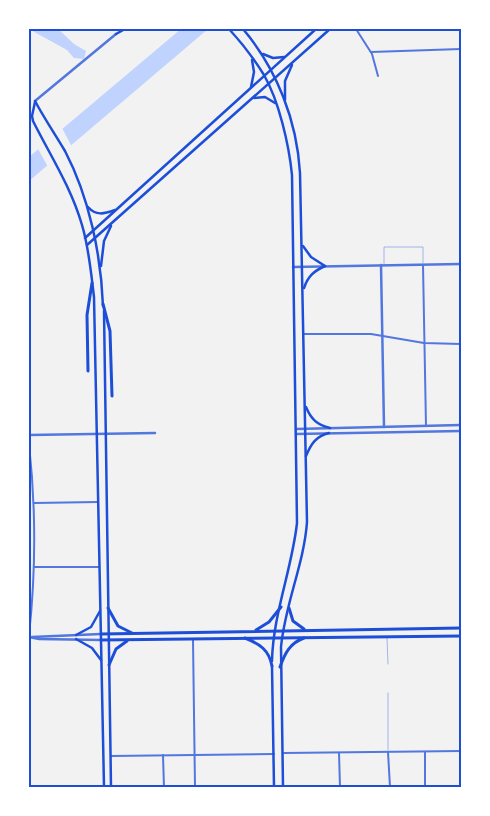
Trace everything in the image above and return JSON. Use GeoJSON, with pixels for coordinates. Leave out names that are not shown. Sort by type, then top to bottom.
{"type":"FeatureCollection","features":[{"type":"Feature","properties":{"kind":"main road"},"geometry":{"type":"LineString","coordinates":[[116,34],[119,29]]}},
{"type":"Feature","properties":{"kind":"main road"},"geometry":{"type":"LineString","coordinates":[[116,34],[125,29]]}},
{"type":"Feature","properties":{"kind":"main road"},"geometry":{"type":"LineString","coordinates":[[230,29],[246,48],[268,84],[286,139],[291,165],[297,523],[292,559],[274,637],[272,666],[274,787]]}},
{"type":"Feature","properties":{"kind":"main road"},"geometry":{"type":"LineString","coordinates":[[243,29],[254,42],[275,78],[295,135],[299,157],[307,498],[306,534],[282,637],[280,667],[283,787]]}},
{"type":"Feature","properties":{"kind":"main road"},"geometry":{"type":"LineString","coordinates":[[85,238],[316,29]]}},
{"type":"Feature","properties":{"kind":"main road"},"geometry":{"type":"LineString","coordinates":[[86,245],[330,29]]}},
{"type":"Feature","properties":{"kind":"main road"},"geometry":{"type":"LineString","coordinates":[[259,50],[270,57],[285,57]]}},
{"type":"Feature","properties":{"kind":"main road"},"geometry":{"type":"LineString","coordinates":[[249,90],[253,82],[254,72],[251,57]]}},
{"type":"Feature","properties":{"kind":"main road"},"geometry":{"type":"LineString","coordinates":[[285,104],[285,81],[293,62]]}},
{"type":"Feature","properties":{"kind":"main road"},"geometry":{"type":"LineString","coordinates":[[251,100],[265,97],[276,104]]}},
{"type":"Feature","properties":{"kind":"main road"},"geometry":{"type":"LineString","coordinates":[[35,101],[65,151],[80,186],[94,239],[100,272],[103,304],[111,787]]}},
{"type":"Feature","properties":{"kind":"main road"},"geometry":{"type":"LineString","coordinates":[[35,101],[32,116],[36,128],[53,157],[79,215],[85,238],[92,283],[96,327],[104,787]]}},
{"type":"Feature","properties":{"kind":"main road"},"geometry":{"type":"LineString","coordinates":[[85,204],[96,213],[116,210]]}},
{"type":"Feature","properties":{"kind":"main road"},"geometry":{"type":"LineString","coordinates":[[100,272],[104,241],[112,223]]}},
{"type":"Feature","properties":{"kind":"main road"},"geometry":{"type":"LineString","coordinates":[[302,244],[311,258],[325,266]]}},
{"type":"Feature","properties":{"kind":"main road"},"geometry":{"type":"LineString","coordinates":[[303,292],[308,278],[325,266]]}},
{"type":"Feature","properties":{"kind":"main road"},"geometry":{"type":"LineString","coordinates":[[88,371],[87,315],[92,283]]}},
{"type":"Feature","properties":{"kind":"main road"},"geometry":{"type":"LineString","coordinates":[[103,304],[110,331],[112,396]]}},
{"type":"Feature","properties":{"kind":"main road"},"geometry":{"type":"LineString","coordinates":[[305,404],[309,414],[317,424],[330,428]]}},
{"type":"Feature","properties":{"kind":"main road"},"geometry":{"type":"LineString","coordinates":[[305,458],[315,439],[329,433]]}},
{"type":"Feature","properties":{"kind":"main road"},"geometry":{"type":"LineString","coordinates":[[254,630],[269,622],[280,607]]}},
{"type":"Feature","properties":{"kind":"main road"},"geometry":{"type":"LineString","coordinates":[[108,608],[118,626],[135,634]]}},
{"type":"Feature","properties":{"kind":"main road"},"geometry":{"type":"LineString","coordinates":[[289,608],[292,621],[307,630]]}},
{"type":"Feature","properties":{"kind":"main road"},"geometry":{"type":"LineString","coordinates":[[100,610],[91,627],[76,637],[92,648],[101,661]]}},
{"type":"Feature","properties":{"kind":"main road"},"geometry":{"type":"LineString","coordinates":[[101,634],[461,628]]}},
{"type":"Feature","properties":{"kind":"main road"},"geometry":{"type":"LineString","coordinates":[[101,640],[461,636]]}},
{"type":"Feature","properties":{"kind":"main road"},"geometry":{"type":"LineString","coordinates":[[242,637],[257,643],[266,650],[272,666]]}},
{"type":"Feature","properties":{"kind":"main road"},"geometry":{"type":"LineString","coordinates":[[280,667],[290,646],[294,642],[307,637]]}},
{"type":"Feature","properties":{"kind":"main road"},"geometry":{"type":"LineString","coordinates":[[109,665],[113,653],[119,645],[134,639]]}},
{"type":"Feature","properties":{"kind":"street"},"geometry":{"type":"LineString","coordinates":[[356,29],[371,52],[378,76]]}},
{"type":"Feature","properties":{"kind":"street"},"geometry":{"type":"LineString","coordinates":[[35,101],[116,34]]}},
{"type":"Feature","properties":{"kind":"street"},"geometry":{"type":"LineString","coordinates":[[371,52],[461,49]]}},
{"type":"Feature","properties":{"kind":"street"},"geometry":{"type":"LineString","coordinates":[[294,267],[461,264]]}},
{"type":"Feature","properties":{"kind":"street"},"geometry":{"type":"LineString","coordinates":[[382,265],[384,427]]}},
{"type":"Feature","properties":{"kind":"street"},"geometry":{"type":"LineString","coordinates":[[423,265],[426,426]]}},
{"type":"Feature","properties":{"kind":"street"},"geometry":{"type":"LineString","coordinates":[[304,334],[382,335],[424,343],[461,344]]}},
{"type":"Feature","properties":{"kind":"street"},"geometry":{"type":"LineString","coordinates":[[296,429],[461,425]]}},
{"type":"Feature","properties":{"kind":"street"},"geometry":{"type":"LineString","coordinates":[[296,434],[461,430]]}},
{"type":"Feature","properties":{"kind":"street"},"geometry":{"type":"LineString","coordinates":[[29,435],[155,433]]}},
{"type":"Feature","properties":{"kind":"street"},"geometry":{"type":"LineString","coordinates":[[29,444],[34,503],[34,567],[29,637],[76,637],[101,634]]}},
{"type":"Feature","properties":{"kind":"street"},"geometry":{"type":"LineString","coordinates":[[34,503],[98,502]]}},
{"type":"Feature","properties":{"kind":"street"},"geometry":{"type":"LineString","coordinates":[[34,567],[100,567]]}},
{"type":"Feature","properties":{"kind":"street"},"geometry":{"type":"LineString","coordinates":[[76,637],[101,640]]}},
{"type":"Feature","properties":{"kind":"street"},"geometry":{"type":"LineString","coordinates":[[193,638],[195,787]]}},
{"type":"Feature","properties":{"kind":"street"},"geometry":{"type":"LineString","coordinates":[[282,754],[461,751]]}},
{"type":"Feature","properties":{"kind":"street"},"geometry":{"type":"LineString","coordinates":[[388,752],[390,787]]}},
{"type":"Feature","properties":{"kind":"street"},"geometry":{"type":"LineString","coordinates":[[425,752],[425,787]]}},
{"type":"Feature","properties":{"kind":"street"},"geometry":{"type":"LineString","coordinates":[[339,753],[340,787]]}},
{"type":"Feature","properties":{"kind":"street"},"geometry":{"type":"LineString","coordinates":[[111,756],[274,754]]}},
{"type":"Feature","properties":{"kind":"street"},"geometry":{"type":"LineString","coordinates":[[163,755],[164,787]]}},
{"type":"Feature","properties":{"kind":"lane"},"geometry":{"type":"LineString","coordinates":[[382,265],[384,247],[423,247],[423,265]]}},
{"type":"Feature","properties":{"kind":"lane"},"geometry":{"type":"LineString","coordinates":[[387,636],[388,664]]}},
{"type":"Feature","properties":{"kind":"lane"},"geometry":{"type":"LineString","coordinates":[[388,693],[388,752]]}},
{"type":"Feature","properties":{"kind":"water"},"geometry":{"type":"Polygon","coordinates":[[[29,29],[58,29],[74,44],[86,51],[84,59],[74,58],[67,50],[29,29]]]}},
{"type":"Feature","properties":{"kind":"water"},"geometry":{"type":"Polygon","coordinates":[[[181,29],[208,29],[29,181],[29,157],[181,29]]]}},
{"type":"Feature","properties":{"kind":"pier"},"geometry":{"type":"Polygon","coordinates":[[[61,126],[72,147],[48,167],[37,147],[61,126]]]}}]}
